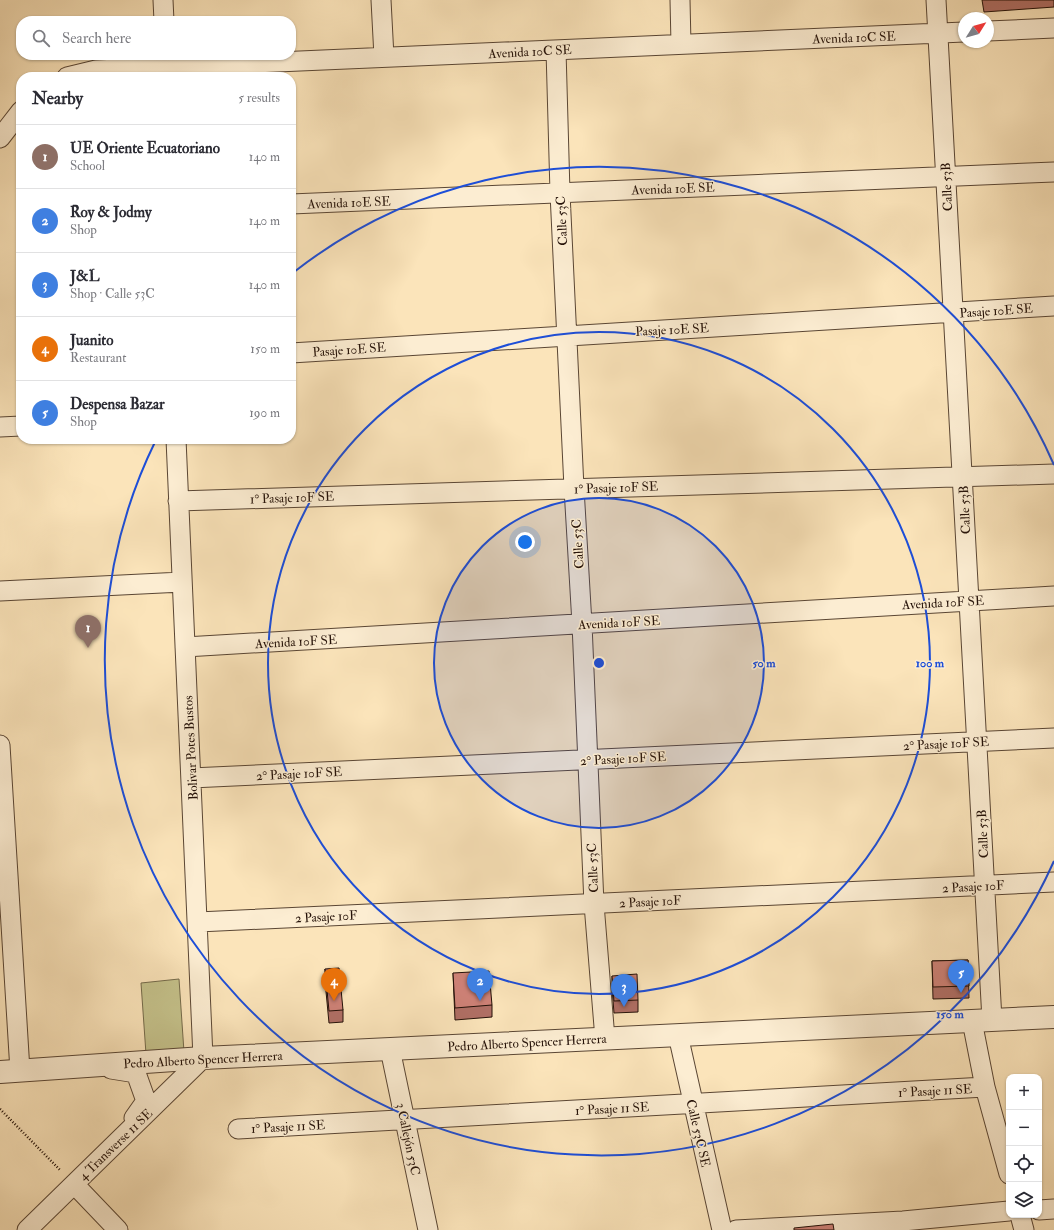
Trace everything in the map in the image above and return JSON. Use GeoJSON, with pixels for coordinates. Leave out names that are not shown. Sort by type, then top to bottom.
{"type":"FeatureCollection","features":[{"type":"Feature","properties":{"kind":"street"},"geometry":{"type":"LineString","coordinates":[[163,0],[164,16]]}},
{"type":"Feature","properties":{"kind":"street"},"geometry":{"type":"LineString","coordinates":[[382,0],[384,57]]}},
{"type":"Feature","properties":{"kind":"street"},"geometry":{"type":"LineString","coordinates":[[680,0],[681,44]]}},
{"type":"Feature","properties":{"kind":"street","name":"Calle 53B"},"geometry":{"type":"LineString","coordinates":[[936,0],[985,885],[982,1021],[985,1087],[1006,1163]]}},
{"type":"Feature","properties":{"kind":"street"},"geometry":{"type":"LineString","coordinates":[[994,31],[1054,28]]}},
{"type":"Feature","properties":{"kind":"street","name":"Avenida 10C SE"},"geometry":{"type":"LineString","coordinates":[[88,72],[96,70],[165,66],[958,32]]}},
{"type":"Feature","properties":{"kind":"street","name":"Calle 53C"},"geometry":{"type":"LineString","coordinates":[[556,50],[560,193],[582,624],[594,904],[605,1039]]}},
{"type":"Feature","properties":{"kind":"street"},"geometry":{"type":"LineString","coordinates":[[0,138],[16,117]]}},
{"type":"Feature","properties":{"kind":"street","name":"Avenida 10E SE"},"geometry":{"type":"LineString","coordinates":[[296,204],[1054,172]]}},
{"type":"Feature","properties":{"kind":"street","name":"Pasaje 10E SE"},"geometry":{"type":"LineString","coordinates":[[296,353],[1054,306]]}},
{"type":"Feature","properties":{"kind":"street"},"geometry":{"type":"LineString","coordinates":[[0,427],[16,426]]}},
{"type":"Feature","properties":{"kind":"street","name":"Bolivar Potes Bustos"},"geometry":{"type":"LineString","coordinates":[[176,444],[203,1058]]}},
{"type":"Feature","properties":{"kind":"street","name":"1° Pasaje 10F SE"},"geometry":{"type":"LineString","coordinates":[[178,501],[1054,474]]}},
{"type":"Feature","properties":{"kind":"street"},"geometry":{"type":"LineString","coordinates":[[0,591],[182,582]]}},
{"type":"Feature","properties":{"kind":"street","name":"Avenida 10F SE"},"geometry":{"type":"LineString","coordinates":[[185,647],[1054,596]]}},
{"type":"Feature","properties":{"kind":"street","name":"2° Pasaje 10F SE"},"geometry":{"type":"LineString","coordinates":[[191,778],[1054,738]]}},
{"type":"Feature","properties":{"kind":"street"},"geometry":{"type":"LineString","coordinates":[[0,744],[10,1071]]}},
{"type":"Feature","properties":{"kind":"street","name":"2 Pasaje 10F"},"geometry":{"type":"LineString","coordinates":[[198,922],[1054,882]]}},
{"type":"Feature","properties":{"kind":"street","name":"Pedro Alberto Spencer Herrera"},"geometry":{"type":"LineString","coordinates":[[10,1071],[203,1058],[1054,1017]]}},
{"type":"Feature","properties":{"kind":"street","name":"Calle 53C SE"},"geometry":{"type":"LineString","coordinates":[[678,1035],[692,1103],[722,1230]]}},
{"type":"Feature","properties":{"kind":"street","name":"3 Callejón 53C"},"geometry":{"type":"LineString","coordinates":[[390,1049],[428,1230]]}},
{"type":"Feature","properties":{"kind":"street","name":"4 Transverse 11 SE"},"geometry":{"type":"LineString","coordinates":[[27,1230],[203,1058]]}},
{"type":"Feature","properties":{"kind":"street"},"geometry":{"type":"LineString","coordinates":[[91,1066],[136,1073],[146,1101],[117,1142]]}},
{"type":"Feature","properties":{"kind":"street","name":"1° Pasaje 11 SE"},"geometry":{"type":"LineString","coordinates":[[238,1128],[985,1087]]}},
{"type":"Feature","properties":{"kind":"street"},"geometry":{"type":"LineString","coordinates":[[74,1184],[118,1230]]}},
{"type":"Feature","properties":{"kind":"street"},"geometry":{"type":"LineString","coordinates":[[1042,1210],[1054,1209]]}},
{"type":"Feature","properties":{"kind":"street"},"geometry":{"type":"LineString","coordinates":[[736,1230],[904,1226],[1006,1212]]}},
{"type":"Feature","properties":{"kind":"street"},"geometry":{"type":"LineString","coordinates":[[1021,1218],[1024,1230]]}},
{"type":"Feature","properties":{"kind":"path"},"geometry":{"type":"LineString","coordinates":[[0,1109],[74,1184]]}},
{"type":"Feature","properties":{"kind":"shaded area"},"geometry":{"type":"Polygon","coordinates":[[[179,979],[184,1052],[146,1054],[141,983],[179,979]]]}},
{"type":"Feature","properties":{"kind":"building"},"geometry":{"type":"Polygon","coordinates":[[[968,960],[969,986],[933,987],[932,961],[968,960]]]}},
{"type":"Feature","properties":{"kind":"building"},"geometry":{"type":"Polygon","coordinates":[[[339,968],[343,1010],[329,1011],[325,969],[339,968]]]}},
{"type":"Feature","properties":{"kind":"building"},"geometry":{"type":"Polygon","coordinates":[[[489,971],[492,1005],[455,1008],[453,973],[489,971]]]}},
{"type":"Feature","properties":{"kind":"building"},"geometry":{"type":"Polygon","coordinates":[[[637,974],[638,1000],[614,1001],[612,976],[637,974]]]}},
{"type":"Feature","properties":{"kind":"building"},"geometry":{"type":"Polygon","coordinates":[[[833,1224],[834,1230],[794,1230],[794,1228],[833,1224]]]}},
{"type":"Feature","properties":{"kind":"place","name":"UE Oriente Ecuatoriano"},"geometry":{"type":"Point","coordinates":[88,648]}},
{"type":"Feature","properties":{"kind":"place","name":"Despensa Bazar"},"geometry":{"type":"Point","coordinates":[961,993]}},
{"type":"Feature","properties":{"kind":"place","name":"Juanito"},"geometry":{"type":"Point","coordinates":[334,1001]}},
{"type":"Feature","properties":{"kind":"place","name":"Roy & Jodmy"},"geometry":{"type":"Point","coordinates":[480,1001]}},
{"type":"Feature","properties":{"kind":"place","name":"J&L"},"geometry":{"type":"Point","coordinates":[624,1007]}}]}
